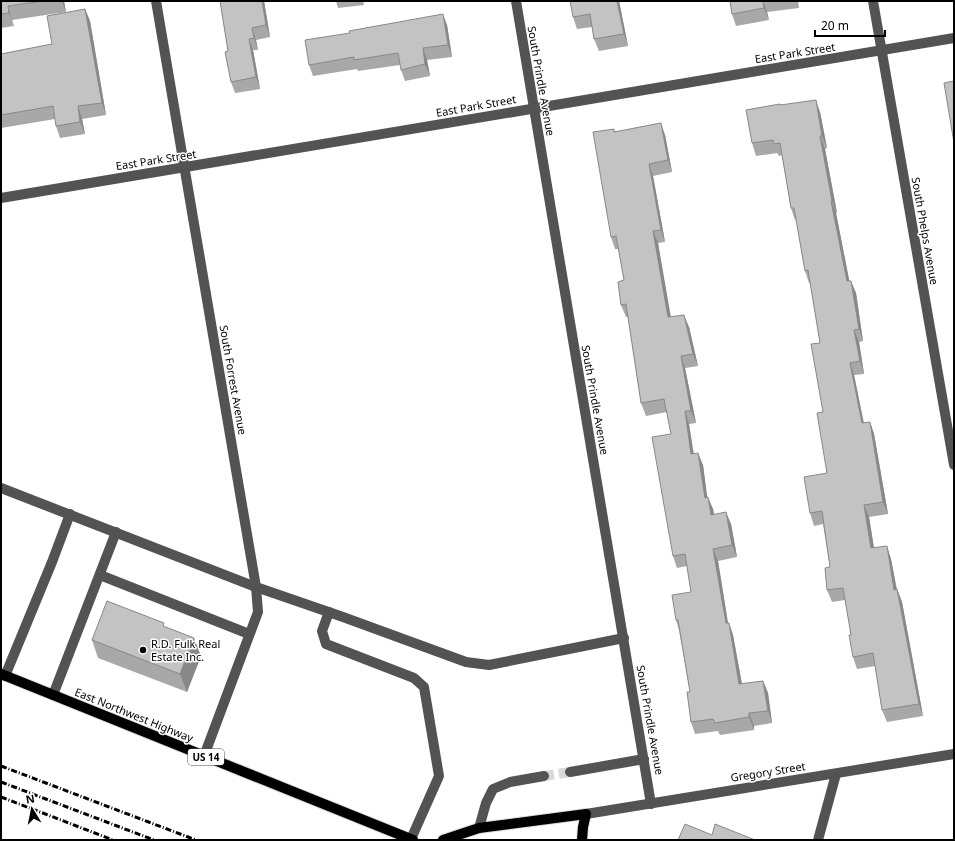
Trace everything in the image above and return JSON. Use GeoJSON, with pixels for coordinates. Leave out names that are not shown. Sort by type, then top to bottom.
{"type":"FeatureCollection","features":[{"type":"Feature","properties":{"kind":"main road","name":"East Northwest Highway"},"geometry":{"type":"LineString","coordinates":[[3,675],[412,840]]}},
{"type":"Feature","properties":{"kind":"main road"},"geometry":{"type":"LineString","coordinates":[[443,840],[479,828],[586,814],[582,840]]}},
{"type":"Feature","properties":{"kind":"street","name":"South Forrest Avenue"},"geometry":{"type":"LineString","coordinates":[[156,1],[256,587],[258,612],[204,756]]}},
{"type":"Feature","properties":{"kind":"street","name":"South Prindle Avenue"},"geometry":{"type":"LineString","coordinates":[[516,1],[652,804]]}},
{"type":"Feature","properties":{"kind":"street","name":"South Phelps Avenue"},"geometry":{"type":"LineString","coordinates":[[873,1],[954,465]]}},
{"type":"Feature","properties":{"kind":"street","name":"East Park Street"},"geometry":{"type":"LineString","coordinates":[[1,198],[954,38]]}},
{"type":"Feature","properties":{"kind":"street"},"geometry":{"type":"LineString","coordinates":[[1,488],[256,587],[466,662],[489,664],[624,638]]}},
{"type":"Feature","properties":{"kind":"street"},"geometry":{"type":"LineString","coordinates":[[3,675],[52,562],[70,514]]}},
{"type":"Feature","properties":{"kind":"street"},"geometry":{"type":"LineString","coordinates":[[53,695],[116,532]]}},
{"type":"Feature","properties":{"kind":"street"},"geometry":{"type":"LineString","coordinates":[[100,575],[249,634]]}},
{"type":"Feature","properties":{"kind":"street"},"geometry":{"type":"LineString","coordinates":[[329,612],[322,631],[326,644],[414,678],[424,687],[439,776],[412,840]]}},
{"type":"Feature","properties":{"kind":"street","name":"Gregory Street"},"geometry":{"type":"LineString","coordinates":[[586,814],[954,754]]}},
{"type":"Feature","properties":{"kind":"street"},"geometry":{"type":"LineString","coordinates":[[570,772],[644,759]]}},
{"type":"Feature","properties":{"kind":"street"},"geometry":{"type":"LineString","coordinates":[[818,840],[836,774]]}},
{"type":"Feature","properties":{"kind":"street"},"geometry":{"type":"LineString","coordinates":[[479,828],[486,803],[493,789],[510,782],[544,776]]}},
{"type":"Feature","properties":{"kind":"building"},"geometry":{"type":"Polygon","coordinates":[[[1,1],[42,1],[8,6],[9,13],[1,14],[1,1]]]}},
{"type":"Feature","properties":{"kind":"building"},"geometry":{"type":"Polygon","coordinates":[[[220,1],[262,1],[266,25],[252,28],[254,38],[249,39],[256,77],[231,82],[225,52],[228,51],[220,1]]]}},
{"type":"Feature","properties":{"kind":"building"},"geometry":{"type":"Polygon","coordinates":[[[570,1],[617,1],[624,34],[594,39],[590,14],[573,17],[570,1]]]}},
{"type":"Feature","properties":{"kind":"building"},"geometry":{"type":"Polygon","coordinates":[[[730,1],[763,1],[764,8],[732,14],[730,1]]]}},
{"type":"Feature","properties":{"kind":"building"},"geometry":{"type":"Polygon","coordinates":[[[85,9],[102,103],[78,106],[80,122],[56,126],[53,106],[1,115],[1,54],[52,44],[47,16],[85,9]]]}},
{"type":"Feature","properties":{"kind":"building"},"geometry":{"type":"Polygon","coordinates":[[[443,14],[448,45],[423,48],[425,64],[401,70],[398,53],[354,60],[354,57],[309,65],[305,40],[350,33],[349,31],[443,14]]]}},
{"type":"Feature","properties":{"kind":"building"},"geometry":{"type":"Polygon","coordinates":[[[954,81],[954,143],[944,83],[954,81]]]}},
{"type":"Feature","properties":{"kind":"building"},"geometry":{"type":"Polygon","coordinates":[[[816,100],[822,136],[820,136],[831,201],[847,281],[851,281],[859,329],[854,330],[860,361],[850,363],[862,423],[870,422],[883,502],[864,505],[871,548],[887,546],[894,590],[897,589],[919,704],[882,710],[873,653],[853,657],[843,588],[827,590],[825,568],[830,567],[822,511],[810,513],[804,477],[827,473],[817,413],[823,412],[811,344],[820,343],[808,270],[805,271],[794,208],[791,208],[780,143],[774,144],[773,140],[752,143],[746,110],[816,100]]]}},
{"type":"Feature","properties":{"kind":"building"},"geometry":{"type":"Polygon","coordinates":[[[661,123],[668,160],[649,164],[661,230],[653,231],[668,317],[684,315],[693,354],[681,356],[691,411],[685,411],[691,454],[698,453],[705,498],[708,497],[711,515],[726,512],[732,545],[713,549],[726,623],[729,623],[739,684],[763,681],[768,711],[749,713],[749,717],[715,723],[713,719],[691,722],[687,692],[690,692],[678,620],[676,620],[672,595],[691,592],[685,554],[673,556],[652,437],[671,434],[664,399],[641,403],[626,304],[621,305],[618,282],[624,280],[616,236],[611,237],[593,132],[614,129],[614,132],[661,123]]]}},
{"type":"Feature","properties":{"kind":"building"},"geometry":{"type":"Polygon","coordinates":[[[107,601],[164,623],[163,626],[194,638],[180,674],[92,640],[107,601]]]}},
{"type":"Feature","properties":{"kind":"building"},"geometry":{"type":"Polygon","coordinates":[[[685,824],[712,835],[715,824],[755,840],[678,840],[685,824]]]}},
{"type":"Feature","properties":{"kind":"tunnel"},"geometry":{"type":"LineString","coordinates":[[544,776],[570,772]]}},
{"type":"Feature","properties":{"kind":"railway"},"geometry":{"type":"LineString","coordinates":[[1,766],[196,840]]}},
{"type":"Feature","properties":{"kind":"railway"},"geometry":{"type":"LineString","coordinates":[[1,782],[154,840]]}},
{"type":"Feature","properties":{"kind":"railway"},"geometry":{"type":"LineString","coordinates":[[1,797],[113,840]]}},
{"type":"Feature","properties":{"kind":"place","name":"R.D. Fulk Real Estate Inc."},"geometry":{"type":"Point","coordinates":[143,650]}}]}
